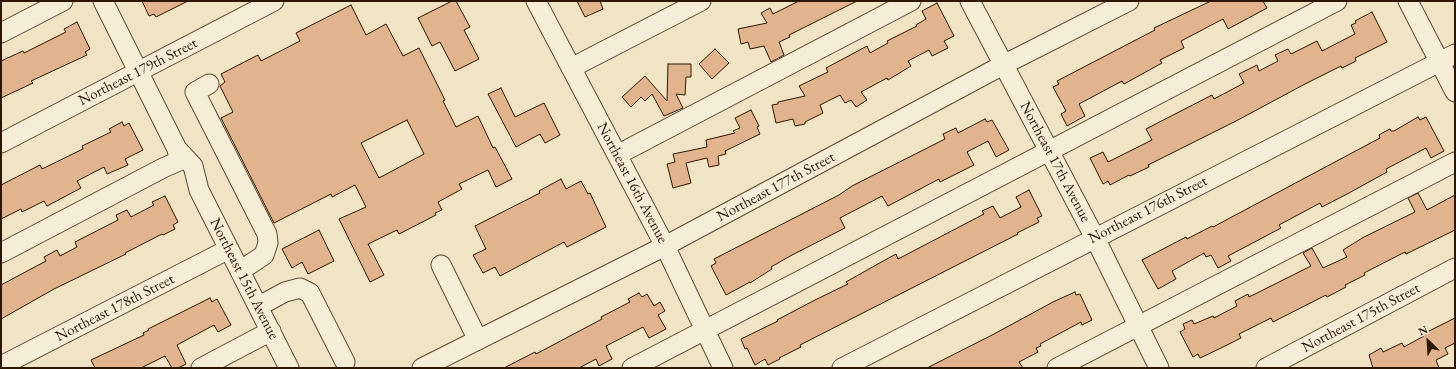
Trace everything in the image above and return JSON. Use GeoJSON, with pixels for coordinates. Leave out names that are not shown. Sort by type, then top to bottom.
{"type":"FeatureCollection","features":[{"type":"Feature","properties":{"kind":"street"},"geometry":{"type":"LineString","coordinates":[[1,33],[62,1]]}},
{"type":"Feature","properties":{"kind":"street","name":"Northeast 15th Avenue"},"geometry":{"type":"LineString","coordinates":[[103,1],[139,72],[178,155],[181,173],[189,183],[199,190],[289,368]]}},
{"type":"Feature","properties":{"kind":"street","name":"Northeast 179th Street"},"geometry":{"type":"LineString","coordinates":[[1,143],[274,1]]}},
{"type":"Feature","properties":{"kind":"street","name":"Northeast 16th Avenue"},"geometry":{"type":"LineString","coordinates":[[536,1],[665,246],[723,368]]}},
{"type":"Feature","properties":{"kind":"street"},"geometry":{"type":"LineString","coordinates":[[571,68],[702,1]]}},
{"type":"Feature","properties":{"kind":"street"},"geometry":{"type":"LineString","coordinates":[[617,155],[911,1]]}},
{"type":"Feature","properties":{"kind":"street","name":"Northeast 17th Avenue"},"geometry":{"type":"LineString","coordinates":[[970,1],[1095,238],[1159,368]]}},
{"type":"Feature","properties":{"kind":"street","name":"Northeast 177th Street"},"geometry":{"type":"LineString","coordinates":[[422,368],[665,246],[1004,65],[1128,1]]}},
{"type":"Feature","properties":{"kind":"street"},"geometry":{"type":"LineString","coordinates":[[632,368],[1337,1]]}},
{"type":"Feature","properties":{"kind":"street"},"geometry":{"type":"LineString","coordinates":[[1408,1],[1448,58],[1455,92]]}},
{"type":"Feature","properties":{"kind":"street","name":"Northeast 176th Street"},"geometry":{"type":"LineString","coordinates":[[842,368],[1448,58]]}},
{"type":"Feature","properties":{"kind":"street"},"geometry":{"type":"LineString","coordinates":[[209,84],[195,92],[267,234],[268,239],[268,244],[264,255],[240,271]]}},
{"type":"Feature","properties":{"kind":"street"},"geometry":{"type":"LineString","coordinates":[[1,253],[163,168],[178,155]]}},
{"type":"Feature","properties":{"kind":"street"},"geometry":{"type":"LineString","coordinates":[[1057,368],[1455,162]]}},
{"type":"Feature","properties":{"kind":"street","name":"Northeast 178th Street"},"geometry":{"type":"LineString","coordinates":[[1,366],[229,249]]}},
{"type":"Feature","properties":{"kind":"street"},"geometry":{"type":"LineString","coordinates":[[441,265],[478,340]]}},
{"type":"Feature","properties":{"kind":"street","name":"Northeast 175th Street"},"geometry":{"type":"LineString","coordinates":[[1266,368],[1455,268]]}},
{"type":"Feature","properties":{"kind":"street"},"geometry":{"type":"LineString","coordinates":[[258,306],[285,292],[300,288],[310,293],[345,362]]}},
{"type":"Feature","properties":{"kind":"street"},"geometry":{"type":"LineString","coordinates":[[201,368],[271,331]]}},
{"type":"Feature","properties":{"kind":"building"},"geometry":{"type":"Polygon","coordinates":[[[142,1],[188,1],[156,17],[154,14],[149,16],[142,1]]]}},
{"type":"Feature","properties":{"kind":"building"},"geometry":{"type":"Polygon","coordinates":[[[452,1],[456,1],[470,27],[464,30],[479,59],[455,71],[440,42],[432,46],[418,18],[452,1]]]}},
{"type":"Feature","properties":{"kind":"building"},"geometry":{"type":"Polygon","coordinates":[[[577,1],[600,1],[603,9],[585,17],[577,1]]]}},
{"type":"Feature","properties":{"kind":"building"},"geometry":{"type":"Polygon","coordinates":[[[799,1],[857,1],[789,35],[790,37],[779,42],[784,55],[771,62],[764,46],[750,49],[748,42],[741,44],[738,29],[767,23],[761,13],[770,8],[773,14],[799,1]]]}},
{"type":"Feature","properties":{"kind":"building"},"geometry":{"type":"Polygon","coordinates":[[[1211,1],[1263,1],[1267,8],[1228,29],[1223,19],[1181,41],[1184,48],[1160,60],[1162,63],[1124,84],[1122,81],[1079,104],[1085,116],[1067,126],[1061,114],[1066,111],[1053,87],[1059,84],[1057,81],[1155,30],[1154,28],[1211,1]]]}},
{"type":"Feature","properties":{"kind":"building"},"geometry":{"type":"Polygon","coordinates":[[[937,3],[954,36],[944,41],[948,48],[932,56],[929,50],[908,61],[911,66],[888,80],[887,78],[861,92],[867,100],[856,107],[851,100],[845,103],[840,95],[820,105],[823,113],[805,122],[805,124],[795,126],[793,119],[776,123],[772,105],[778,104],[778,102],[805,96],[799,86],[828,72],[826,68],[867,46],[870,53],[888,43],[887,41],[917,26],[916,25],[926,19],[922,11],[937,3]]]}},
{"type":"Feature","properties":{"kind":"building"},"geometry":{"type":"Polygon","coordinates":[[[351,5],[366,35],[386,24],[403,56],[419,48],[445,100],[443,101],[456,127],[478,116],[493,148],[495,147],[512,179],[496,187],[488,170],[459,184],[462,189],[438,202],[442,210],[435,213],[436,215],[399,234],[397,230],[368,244],[384,275],[370,282],[339,219],[366,207],[355,185],[332,197],[331,194],[274,223],[221,118],[233,112],[220,86],[225,82],[221,74],[258,55],[261,61],[300,41],[296,33],[351,5]],[[407,120],[361,143],[379,178],[424,154],[407,120]]]}},
{"type":"Feature","properties":{"kind":"building"},"geometry":{"type":"Polygon","coordinates":[[[1372,12],[1387,42],[1355,58],[1356,61],[1342,68],[1341,66],[1305,84],[1236,121],[1148,165],[1149,167],[1110,185],[1108,181],[1103,184],[1090,158],[1103,152],[1108,162],[1152,140],[1146,129],[1212,95],[1214,99],[1244,83],[1239,74],[1257,65],[1259,71],[1278,61],[1275,55],[1288,49],[1291,54],[1317,41],[1322,51],[1355,34],[1351,25],[1356,23],[1355,21],[1372,12]]]}},
{"type":"Feature","properties":{"kind":"building"},"geometry":{"type":"Polygon","coordinates":[[[77,22],[90,49],[85,52],[87,55],[31,81],[33,83],[1,98],[1,61],[23,51],[24,53],[66,32],[64,29],[77,22]]]}},
{"type":"Feature","properties":{"kind":"building"},"geometry":{"type":"Polygon","coordinates":[[[715,49],[729,63],[712,79],[699,64],[715,49]]]}},
{"type":"Feature","properties":{"kind":"building"},"geometry":{"type":"Polygon","coordinates":[[[668,64],[691,64],[691,77],[686,77],[685,95],[676,94],[683,108],[664,116],[652,94],[645,101],[641,97],[631,107],[622,97],[645,76],[667,101],[668,64]]]}},
{"type":"Feature","properties":{"kind":"building"},"geometry":{"type":"Polygon","coordinates":[[[501,88],[515,117],[544,103],[560,135],[545,143],[540,134],[516,147],[488,94],[501,88]]]}},
{"type":"Feature","properties":{"kind":"building"},"geometry":{"type":"Polygon","coordinates":[[[751,110],[759,126],[757,127],[760,134],[725,151],[726,154],[718,156],[719,165],[709,167],[707,158],[686,163],[691,183],[673,188],[667,164],[675,162],[673,154],[707,147],[706,140],[735,133],[733,131],[740,128],[735,118],[751,110]]]}},
{"type":"Feature","properties":{"kind":"building"},"geometry":{"type":"Polygon","coordinates":[[[1418,117],[1420,120],[1426,117],[1444,151],[1431,158],[1426,148],[1386,169],[1387,172],[1349,193],[1322,207],[1320,203],[1279,225],[1281,228],[1228,256],[1231,261],[1218,268],[1211,255],[1206,257],[1204,253],[1172,271],[1176,279],[1158,289],[1142,260],[1186,237],[1187,239],[1212,226],[1213,227],[1380,138],[1379,135],[1384,132],[1390,129],[1391,131],[1394,131],[1418,117]]]}},
{"type":"Feature","properties":{"kind":"building"},"geometry":{"type":"Polygon","coordinates":[[[985,119],[987,122],[992,120],[1009,150],[996,157],[988,141],[967,152],[974,165],[940,182],[939,179],[888,206],[882,196],[840,218],[845,228],[792,255],[771,267],[772,269],[750,283],[726,295],[711,266],[716,263],[714,259],[945,139],[943,134],[956,128],[958,133],[985,119]]]}},
{"type":"Feature","properties":{"kind":"building"},"geometry":{"type":"Polygon","coordinates":[[[122,122],[124,126],[129,123],[143,150],[125,159],[128,165],[107,174],[104,167],[77,181],[81,188],[47,206],[44,201],[22,212],[21,209],[1,219],[1,185],[40,165],[42,169],[83,149],[82,146],[111,132],[109,129],[122,122]]]}},
{"type":"Feature","properties":{"kind":"building"},"geometry":{"type":"Polygon","coordinates":[[[561,179],[566,189],[581,181],[588,194],[590,193],[606,227],[567,247],[564,242],[500,276],[495,267],[483,273],[473,255],[486,249],[475,226],[540,193],[539,191],[561,179]]]}},
{"type":"Feature","properties":{"kind":"building"},"geometry":{"type":"Polygon","coordinates":[[[1029,190],[1042,216],[1037,218],[1039,222],[1017,233],[1018,234],[800,345],[801,347],[768,365],[765,359],[755,365],[747,348],[745,349],[741,339],[848,284],[846,282],[896,254],[898,259],[984,214],[982,211],[993,206],[1000,218],[1021,207],[1016,197],[1029,190]]]}},
{"type":"Feature","properties":{"kind":"building"},"geometry":{"type":"Polygon","coordinates":[[[1418,193],[1427,210],[1455,195],[1455,230],[1406,254],[1405,252],[1364,273],[1365,275],[1345,285],[1346,287],[1327,297],[1326,295],[1273,322],[1271,318],[1239,334],[1241,338],[1200,358],[1198,354],[1193,357],[1180,332],[1185,329],[1183,324],[1192,320],[1194,324],[1213,316],[1214,318],[1237,306],[1235,301],[1248,294],[1249,297],[1311,266],[1303,253],[1312,248],[1323,268],[1347,257],[1343,250],[1364,237],[1415,212],[1408,198],[1418,193]]]}},
{"type":"Feature","properties":{"kind":"building"},"geometry":{"type":"Polygon","coordinates":[[[165,196],[178,222],[173,225],[175,229],[163,235],[162,234],[125,253],[126,254],[54,289],[1,319],[1,285],[46,261],[44,257],[57,250],[60,256],[77,247],[75,242],[118,220],[116,215],[127,210],[131,217],[154,205],[152,202],[165,196]]]}},
{"type":"Feature","properties":{"kind":"building"},"geometry":{"type":"Polygon","coordinates":[[[319,230],[334,261],[308,274],[302,262],[292,268],[282,249],[319,230]]]}},
{"type":"Feature","properties":{"kind":"building"},"geometry":{"type":"Polygon","coordinates":[[[1075,292],[1076,295],[1080,294],[1092,320],[1082,325],[1081,322],[1040,344],[1041,346],[1036,348],[1038,352],[1019,362],[1023,368],[927,368],[1053,302],[1075,292]]]}},
{"type":"Feature","properties":{"kind":"building"},"geometry":{"type":"Polygon","coordinates":[[[639,293],[642,297],[647,294],[654,306],[660,302],[665,311],[658,315],[666,329],[649,338],[643,327],[606,346],[612,359],[599,366],[596,359],[579,368],[504,368],[535,352],[536,354],[602,319],[601,317],[630,302],[628,299],[639,293]]]}},
{"type":"Feature","properties":{"kind":"building"},"geometry":{"type":"Polygon","coordinates":[[[210,298],[212,302],[217,299],[231,325],[218,332],[214,325],[177,345],[186,364],[178,368],[172,368],[165,356],[141,368],[95,368],[91,360],[144,335],[143,333],[149,330],[148,329],[210,298]]]}},
{"type":"Feature","properties":{"kind":"building"},"geometry":{"type":"Polygon","coordinates":[[[1455,318],[1455,343],[1445,348],[1448,354],[1436,360],[1439,368],[1373,368],[1369,355],[1381,348],[1383,352],[1402,343],[1404,347],[1424,336],[1423,334],[1455,318]]]}}]}
